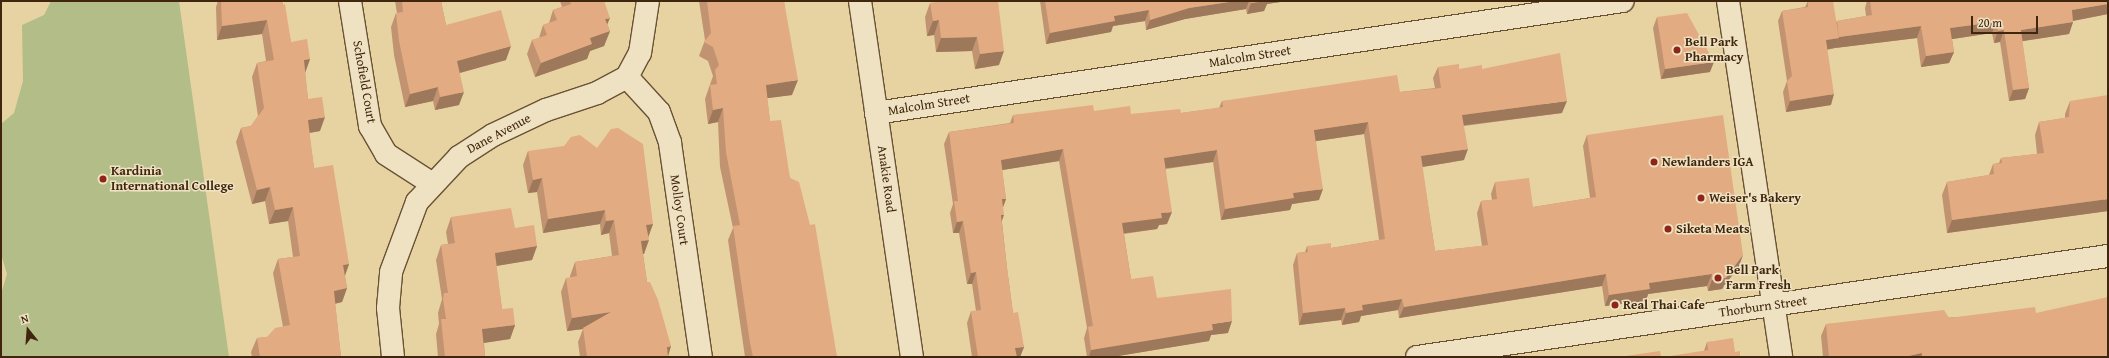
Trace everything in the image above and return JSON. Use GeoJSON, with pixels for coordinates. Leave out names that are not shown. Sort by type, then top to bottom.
{"type":"FeatureCollection","features":[{"type":"Feature","properties":{"kind":"street","name":"Schofield Court"},"geometry":{"type":"LineString","coordinates":[[350,1],[370,126],[386,154],[431,183]]}},
{"type":"Feature","properties":{"kind":"street"},"geometry":{"type":"LineString","coordinates":[[627,77],[640,53],[648,1]]}},
{"type":"Feature","properties":{"kind":"street","name":"Anakie Road"},"geometry":{"type":"LineString","coordinates":[[860,1],[912,357]]}},
{"type":"Feature","properties":{"kind":"street","name":"Malcolm Street"},"geometry":{"type":"LineString","coordinates":[[876,113],[1623,1]]}},
{"type":"Feature","properties":{"kind":"street"},"geometry":{"type":"LineString","coordinates":[[1728,1],[1781,357]]}},
{"type":"Feature","properties":{"kind":"street","name":"Dane Avenue"},"geometry":{"type":"LineString","coordinates":[[393,357],[388,308],[391,272],[405,227],[431,183],[459,157],[493,135],[546,110],[597,93],[627,77]]}},
{"type":"Feature","properties":{"kind":"street","name":"Molloy Court"},"geometry":{"type":"LineString","coordinates":[[627,77],[659,112],[670,143],[701,357]]}},
{"type":"Feature","properties":{"kind":"street","name":"Thorburn Street"},"geometry":{"type":"LineString","coordinates":[[1417,357],[2108,256]]}},
{"type":"Feature","properties":{"kind":"green space","name":"Kardinia International College"},"geometry":{"type":"Polygon","coordinates":[[[51,1],[179,1],[229,357],[1,357],[1,294],[7,274],[1,254],[1,124],[14,113],[23,81],[22,25],[44,15],[51,1]]]}},
{"type":"Feature","properties":{"kind":"building"},"geometry":{"type":"Polygon","coordinates":[[[221,1],[282,1],[283,5],[285,4],[291,42],[307,39],[310,59],[304,60],[308,99],[322,97],[325,117],[308,120],[314,168],[333,165],[349,264],[343,265],[347,288],[334,291],[341,357],[260,357],[257,338],[267,337],[275,328],[290,325],[278,259],[300,256],[293,207],[275,210],[270,187],[257,190],[241,128],[251,126],[264,108],[257,63],[274,60],[267,20],[222,26],[221,1]]]}},
{"type":"Feature","properties":{"kind":"building"},"geometry":{"type":"Polygon","coordinates":[[[402,1],[441,1],[446,25],[501,10],[511,46],[457,61],[464,92],[440,97],[438,87],[410,94],[399,41],[396,13],[403,12],[402,1]]]}},
{"type":"Feature","properties":{"kind":"building"},"geometry":{"type":"Polygon","coordinates":[[[570,1],[604,1],[610,18],[605,19],[610,31],[590,38],[592,44],[541,63],[532,40],[547,35],[543,25],[557,20],[553,10],[571,4],[570,1]]]}},
{"type":"Feature","properties":{"kind":"building"},"geometry":{"type":"Polygon","coordinates":[[[707,1],[784,1],[798,80],[766,85],[770,121],[781,120],[790,178],[799,182],[810,225],[815,224],[837,357],[753,357],[733,226],[740,225],[726,152],[723,108],[713,110],[710,85],[717,84],[715,70],[719,65],[713,47],[704,42],[711,33],[707,1]]]}},
{"type":"Feature","properties":{"kind":"building"},"geometry":{"type":"Polygon","coordinates":[[[942,1],[998,1],[1004,51],[980,54],[977,37],[941,38],[939,20],[933,21],[930,3],[942,1]]]}},
{"type":"Feature","properties":{"kind":"building"},"geometry":{"type":"Polygon","coordinates":[[[1045,1],[1236,1],[1189,8],[1150,20],[1149,10],[1114,16],[1115,21],[1050,33],[1045,1]]]}},
{"type":"Feature","properties":{"kind":"building"},"geometry":{"type":"Polygon","coordinates":[[[1250,1],[1267,1],[1251,3],[1250,1]]]}},
{"type":"Feature","properties":{"kind":"building"},"geometry":{"type":"Polygon","coordinates":[[[1808,1],[1833,1],[1839,38],[1826,40],[1834,94],[1790,101],[1787,81],[1792,76],[1782,11],[1808,7],[1808,1]]]}},
{"type":"Feature","properties":{"kind":"building"},"geometry":{"type":"Polygon","coordinates":[[[1870,1],[2108,1],[2108,4],[2072,10],[2073,22],[2021,30],[2029,88],[2013,90],[2004,30],[1998,31],[1996,22],[1950,28],[1954,52],[1926,56],[1921,26],[1839,37],[1837,21],[1872,15],[1870,1]]]}},
{"type":"Feature","properties":{"kind":"building","name":"Bell Park Pharmacy"},"geometry":{"type":"Polygon","coordinates":[[[1687,13],[1714,62],[1665,69],[1657,17],[1687,13]]]}},
{"type":"Feature","properties":{"kind":"building"},"geometry":{"type":"Polygon","coordinates":[[[1560,53],[1567,101],[1462,115],[1468,149],[1421,156],[1435,251],[1488,245],[1481,201],[1497,199],[1495,182],[1529,178],[1533,207],[1596,197],[1587,135],[1723,115],[1743,255],[1726,278],[1712,280],[1712,274],[1649,283],[1650,289],[1609,295],[1606,274],[1404,307],[1402,299],[1362,305],[1363,310],[1346,313],[1345,308],[1303,313],[1297,253],[1308,252],[1307,246],[1331,243],[1331,248],[1385,239],[1368,122],[1314,130],[1323,189],[1293,193],[1294,198],[1225,209],[1217,150],[1164,158],[1172,212],[1161,213],[1162,218],[1122,223],[1131,279],[1153,276],[1157,298],[1231,289],[1232,321],[1212,324],[1213,330],[1091,350],[1088,327],[1093,326],[1063,149],[1001,160],[1006,199],[1002,199],[1004,215],[1001,215],[1007,268],[1013,313],[1018,312],[1024,347],[1015,348],[1017,357],[978,357],[971,311],[981,310],[976,272],[971,273],[963,221],[957,222],[954,201],[958,201],[949,132],[1014,123],[1013,115],[1093,105],[1094,111],[1130,106],[1131,114],[1180,109],[1181,113],[1223,107],[1222,101],[1397,75],[1400,92],[1441,88],[1438,67],[1459,64],[1459,69],[1482,65],[1482,69],[1560,53]]]}},
{"type":"Feature","properties":{"kind":"building"},"geometry":{"type":"Polygon","coordinates":[[[2108,95],[2108,199],[1952,220],[1947,182],[1994,174],[1993,164],[2002,163],[2001,158],[2044,153],[2039,122],[2069,117],[2070,101],[2108,95]]]}},
{"type":"Feature","properties":{"kind":"building"},"geometry":{"type":"Polygon","coordinates":[[[618,128],[643,144],[653,224],[646,225],[649,240],[641,241],[647,282],[650,282],[658,300],[671,346],[667,347],[668,356],[665,357],[587,357],[583,328],[611,312],[572,318],[566,278],[577,276],[575,262],[619,255],[614,220],[606,221],[605,210],[548,219],[542,178],[533,180],[528,151],[564,146],[571,137],[580,135],[597,148],[611,129],[618,128]]]}},
{"type":"Feature","properties":{"kind":"building"},"geometry":{"type":"Polygon","coordinates":[[[511,208],[515,228],[534,225],[537,246],[495,253],[502,309],[513,308],[515,325],[482,329],[485,357],[445,357],[441,319],[446,319],[443,299],[444,293],[448,293],[441,245],[455,243],[451,217],[511,208]]]}},
{"type":"Feature","properties":{"kind":"building"},"geometry":{"type":"Polygon","coordinates":[[[2108,297],[2108,357],[1922,357],[1922,353],[1904,357],[1829,357],[1826,324],[1944,310],[1949,318],[2035,307],[2036,313],[2108,297]]]}},
{"type":"Feature","properties":{"kind":"building"},"geometry":{"type":"Polygon","coordinates":[[[1733,338],[1735,352],[1740,351],[1740,357],[1664,357],[1708,350],[1707,342],[1733,338]]]}},
{"type":"Feature","properties":{"kind":"building"},"geometry":{"type":"Polygon","coordinates":[[[1660,351],[1661,357],[1626,357],[1626,356],[1660,351]]]}},
{"type":"Feature","properties":{"kind":"place","name":"Bell Park Pharmacy"},"geometry":{"type":"Point","coordinates":[1677,50]}},
{"type":"Feature","properties":{"kind":"place","name":"Newlanders IGA"},"geometry":{"type":"Point","coordinates":[1654,162]}},
{"type":"Feature","properties":{"kind":"place","name":"Kardinia International College"},"geometry":{"type":"Point","coordinates":[103,179]}},
{"type":"Feature","properties":{"kind":"place","name":"Weiser's Bakery"},"geometry":{"type":"Point","coordinates":[1701,198]}},
{"type":"Feature","properties":{"kind":"place","name":"Siketa Meats"},"geometry":{"type":"Point","coordinates":[1668,229]}},
{"type":"Feature","properties":{"kind":"place","name":"Bell Park Farm Fresh"},"geometry":{"type":"Point","coordinates":[1718,278]}},
{"type":"Feature","properties":{"kind":"place","name":"Real Thai Cafe"},"geometry":{"type":"Point","coordinates":[1615,305]}}]}
